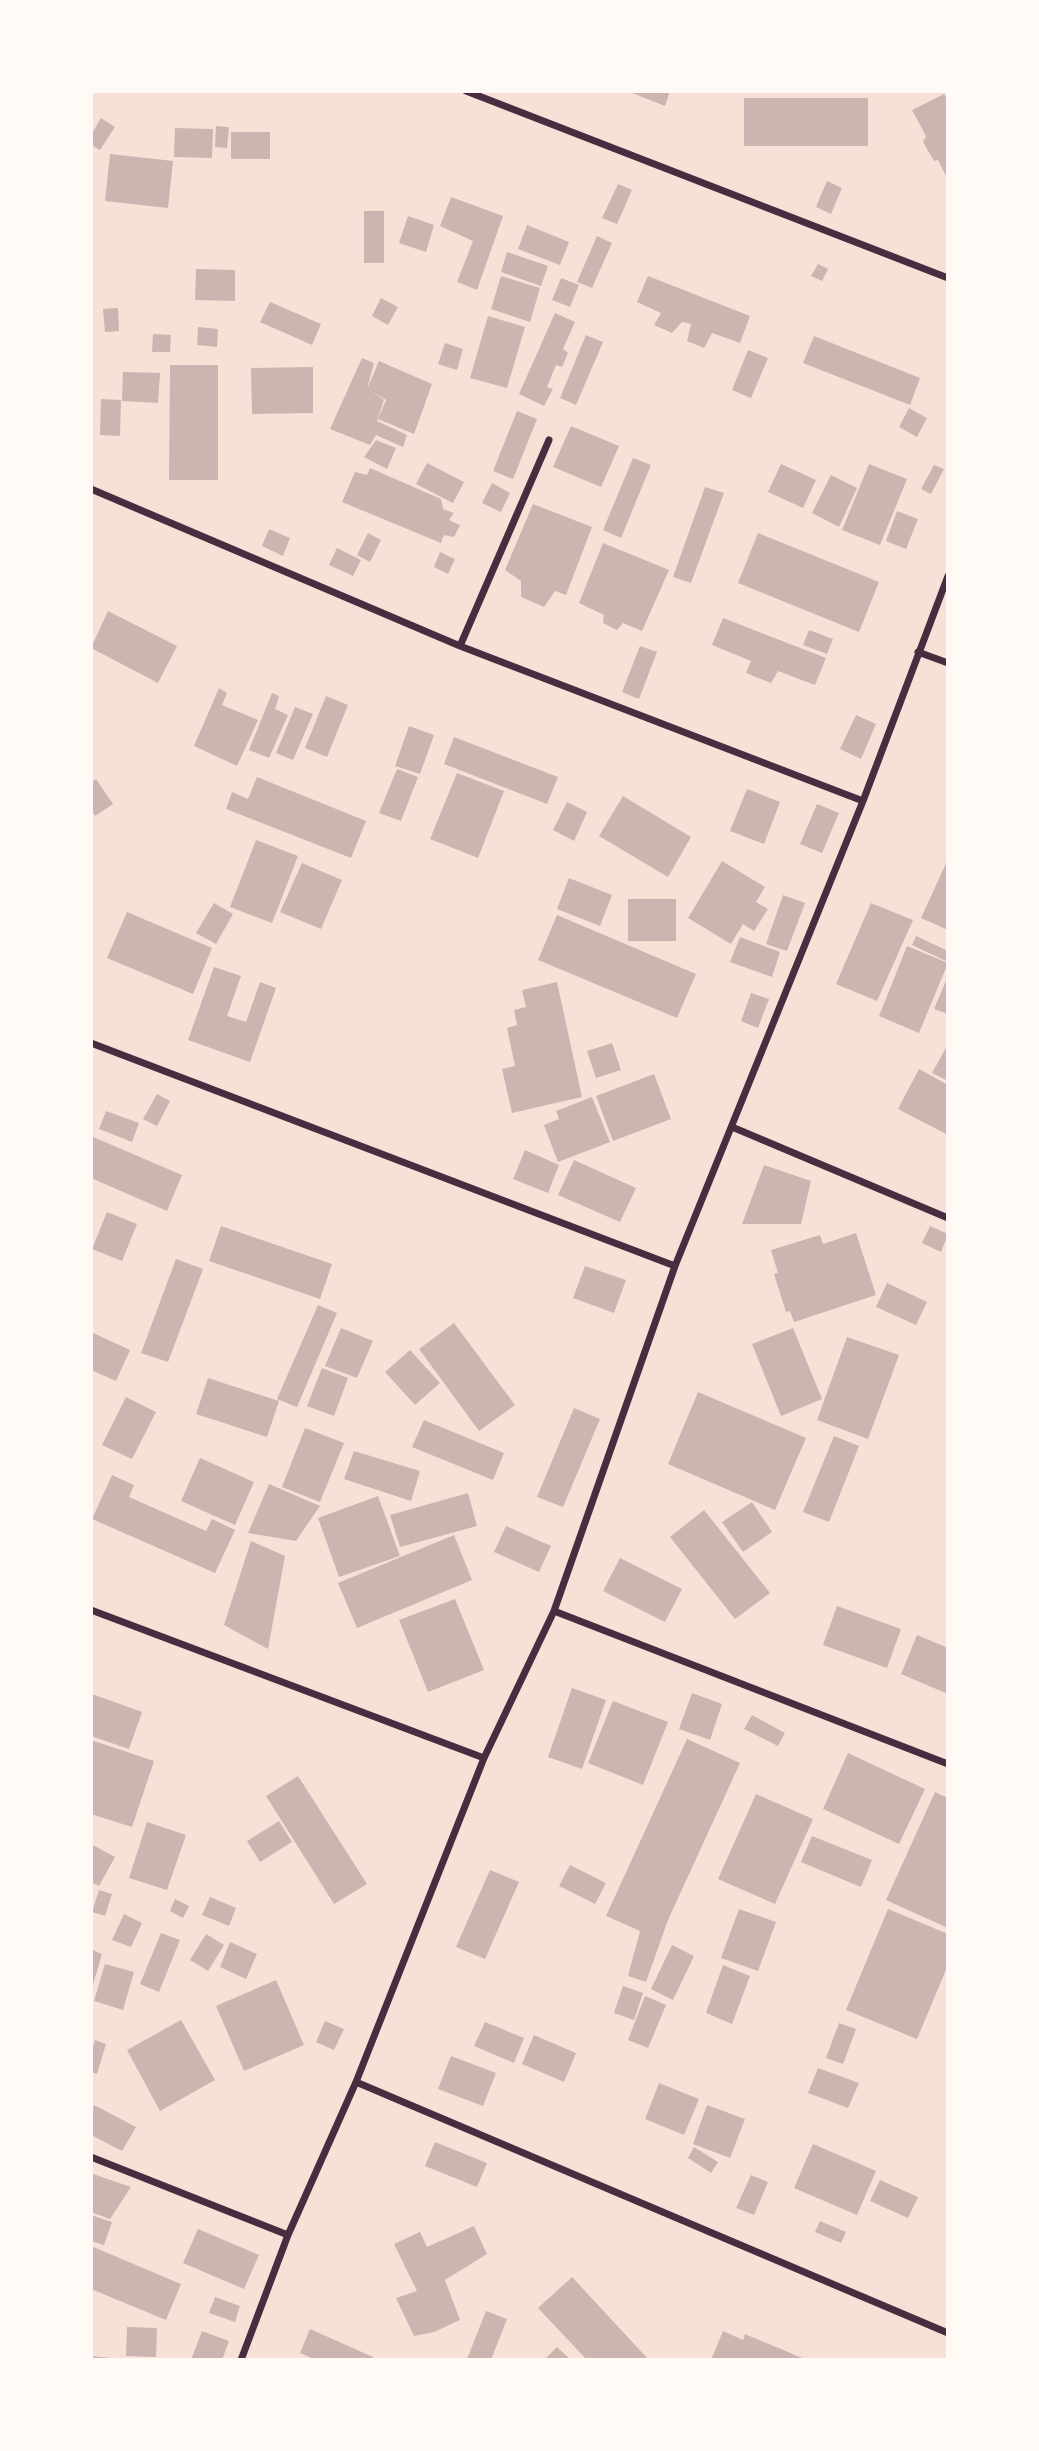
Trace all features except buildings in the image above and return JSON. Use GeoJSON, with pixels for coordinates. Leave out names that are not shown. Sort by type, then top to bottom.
{"type":"FeatureCollection","features":[{"type":"Feature","properties":{"kind":"street"},"geometry":{"type":"LineString","coordinates":[[466,91],[948,278]]}},
{"type":"Feature","properties":{"kind":"street"},"geometry":{"type":"LineString","coordinates":[[460,646],[549,440]]}},
{"type":"Feature","properties":{"kind":"street"},"geometry":{"type":"LineString","coordinates":[[91,489],[460,646],[863,801]]}},
{"type":"Feature","properties":{"kind":"street"},"geometry":{"type":"LineString","coordinates":[[241,2360],[288,2235],[356,2082],[484,1758],[554,1611],[675,1265],[863,801],[948,576]]}},
{"type":"Feature","properties":{"kind":"street"},"geometry":{"type":"LineString","coordinates":[[918,652],[948,663]]}},
{"type":"Feature","properties":{"kind":"street"},"geometry":{"type":"LineString","coordinates":[[91,1043],[675,1265]]}},
{"type":"Feature","properties":{"kind":"street"},"geometry":{"type":"LineString","coordinates":[[732,1127],[948,1219]]}},
{"type":"Feature","properties":{"kind":"street"},"geometry":{"type":"LineString","coordinates":[[91,1610],[484,1758]]}},
{"type":"Feature","properties":{"kind":"street"},"geometry":{"type":"LineString","coordinates":[[554,1611],[948,1764]]}},
{"type":"Feature","properties":{"kind":"street"},"geometry":{"type":"LineString","coordinates":[[356,2082],[948,2333]]}},
{"type":"Feature","properties":{"kind":"street"},"geometry":{"type":"LineString","coordinates":[[91,2157],[288,2235]]}}]}
